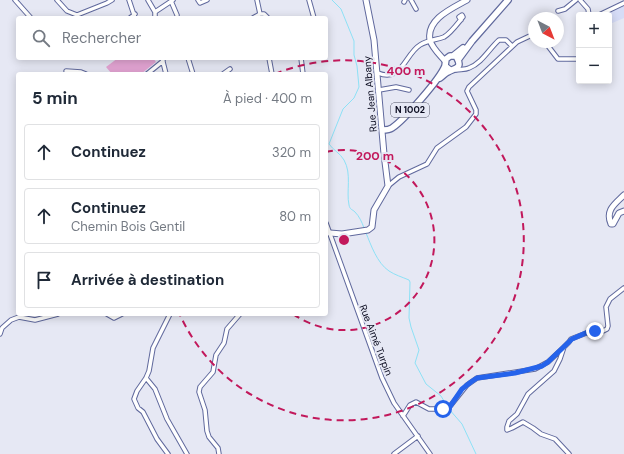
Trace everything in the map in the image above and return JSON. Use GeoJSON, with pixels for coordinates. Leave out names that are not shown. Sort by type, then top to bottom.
{"type":"FeatureCollection","features":[{"type":"Feature","properties":{"kind":"main road","name":"N 1002"},"geometry":{"type":"LineString","coordinates":[[383,130],[387,130],[397,123],[433,84],[451,60],[472,41],[508,0]]}},
{"type":"Feature","properties":{"kind":"main road"},"geometry":{"type":"LineString","coordinates":[[451,60],[458,68],[452,70],[451,60]]}},
{"type":"Feature","properties":{"kind":"main road","name":"N 1002"},"geometry":{"type":"LineString","coordinates":[[433,84],[452,70]]}},
{"type":"Feature","properties":{"kind":"street"},"geometry":{"type":"LineString","coordinates":[[14,0],[29,16]]}},
{"type":"Feature","properties":{"kind":"street"},"geometry":{"type":"LineString","coordinates":[[57,0],[67,11],[77,15],[112,0]]}},
{"type":"Feature","properties":{"kind":"street"},"geometry":{"type":"LineString","coordinates":[[129,0],[135,16]]}},
{"type":"Feature","properties":{"kind":"street"},"geometry":{"type":"LineString","coordinates":[[148,0],[156,16]]}},
{"type":"Feature","properties":{"kind":"street"},"geometry":{"type":"LineString","coordinates":[[198,0],[201,3],[207,0]]}},
{"type":"Feature","properties":{"kind":"street"},"geometry":{"type":"LineString","coordinates":[[257,0],[260,14]]}},
{"type":"Feature","properties":{"kind":"street"},"geometry":{"type":"LineString","coordinates":[[309,0],[313,16]]}},
{"type":"Feature","properties":{"kind":"street","name":"Rue Jean Albany"},"geometry":{"type":"LineString","coordinates":[[366,0],[374,40],[378,73],[388,186]]}},
{"type":"Feature","properties":{"kind":"street"},"geometry":{"type":"LineString","coordinates":[[411,0],[416,9]]}},
{"type":"Feature","properties":{"kind":"street"},"geometry":{"type":"LineString","coordinates":[[467,0],[441,16],[436,23],[432,39],[437,49],[441,53],[451,60],[469,68]]}},
{"type":"Feature","properties":{"kind":"street"},"geometry":{"type":"LineString","coordinates":[[558,11],[565,10],[576,0]]}},
{"type":"Feature","properties":{"kind":"street"},"geometry":{"type":"LineString","coordinates":[[580,0],[588,9],[588,12]]}},
{"type":"Feature","properties":{"kind":"street"},"geometry":{"type":"LineString","coordinates":[[155,12],[172,1],[177,14]]}},
{"type":"Feature","properties":{"kind":"street"},"geometry":{"type":"LineString","coordinates":[[605,12],[624,3]]}},
{"type":"Feature","properties":{"kind":"street"},"geometry":{"type":"LineString","coordinates":[[256,16],[260,14],[264,14],[266,16]]}},
{"type":"Feature","properties":{"kind":"street"},"geometry":{"type":"LineString","coordinates":[[378,73],[385,76],[392,75],[402,67],[416,48],[432,39],[446,35],[461,20]]}},
{"type":"Feature","properties":{"kind":"street"},"geometry":{"type":"LineString","coordinates":[[328,233],[342,234],[366,231],[372,227],[374,210],[388,186],[399,177],[427,164],[437,148],[466,127],[476,114],[476,110],[467,91],[469,87],[512,46],[528,37]]}},
{"type":"Feature","properties":{"kind":"street"},"geometry":{"type":"LineString","coordinates":[[452,70],[469,68],[485,56],[499,40],[506,40],[512,46]]}},
{"type":"Feature","properties":{"kind":"street"},"geometry":{"type":"LineString","coordinates":[[550,48],[558,59],[576,59]]}},
{"type":"Feature","properties":{"kind":"street"},"geometry":{"type":"LineString","coordinates":[[149,72],[162,60]]}},
{"type":"Feature","properties":{"kind":"street"},"geometry":{"type":"LineString","coordinates":[[163,60],[166,72]]}},
{"type":"Feature","properties":{"kind":"street"},"geometry":{"type":"LineString","coordinates":[[189,60],[192,72]]}},
{"type":"Feature","properties":{"kind":"street"},"geometry":{"type":"LineString","coordinates":[[269,60],[272,72]]}},
{"type":"Feature","properties":{"kind":"street"},"geometry":{"type":"LineString","coordinates":[[301,60],[303,72]]}},
{"type":"Feature","properties":{"kind":"street"},"geometry":{"type":"LineString","coordinates":[[226,72],[230,69]]}},
{"type":"Feature","properties":{"kind":"street"},"geometry":{"type":"LineString","coordinates":[[68,72],[81,72]]}},
{"type":"Feature","properties":{"kind":"street"},"geometry":{"type":"LineString","coordinates":[[379,90],[396,87],[409,90]]}},
{"type":"Feature","properties":{"kind":"street"},"geometry":{"type":"LineString","coordinates":[[624,195],[611,207],[609,217],[611,224],[614,224],[619,213],[624,211]]}},
{"type":"Feature","properties":{"kind":"street","name":"Rue Aimé Turpin"},"geometry":{"type":"LineString","coordinates":[[328,233],[376,364],[394,403],[430,454]]}},
{"type":"Feature","properties":{"kind":"street"},"geometry":{"type":"LineString","coordinates":[[403,416],[410,405],[416,402],[429,409],[448,408],[462,389],[477,378],[515,373],[542,366],[572,339],[588,332],[603,331],[607,329],[606,307],[610,299],[624,288]]}},
{"type":"Feature","properties":{"kind":"street"},"geometry":{"type":"LineString","coordinates":[[0,334],[2,328],[11,320],[19,317],[36,320],[51,316]]}},
{"type":"Feature","properties":{"kind":"street"},"geometry":{"type":"LineString","coordinates":[[168,454],[157,439],[143,412],[138,408],[134,398],[149,371],[153,348],[169,316]]}},
{"type":"Feature","properties":{"kind":"street"},"geometry":{"type":"LineString","coordinates":[[219,454],[218,448],[209,436],[207,430],[205,410],[199,392],[200,387],[213,372],[216,355],[224,343],[227,329],[238,316]]}},
{"type":"Feature","properties":{"kind":"street"},"geometry":{"type":"LineString","coordinates":[[564,347],[554,371],[528,394],[517,414],[509,421],[507,430],[523,422],[540,434],[555,439],[568,454]]}},
{"type":"Feature","properties":{"kind":"street"},"geometry":{"type":"LineString","coordinates":[[146,378],[158,396],[166,419],[187,454]]}},
{"type":"Feature","properties":{"kind":"street"},"geometry":{"type":"LineString","coordinates":[[394,454],[418,436]]}},
{"type":"Feature","properties":{"kind":"shaded area"},"geometry":{"type":"Polygon","coordinates":[[[624,4],[624,18],[612,23],[612,12],[607,11],[624,4]]]}},
{"type":"Feature","properties":{"kind":"shaded area"},"geometry":{"type":"Polygon","coordinates":[[[115,60],[154,60],[156,62],[144,72],[110,72],[106,67],[115,60]]]}},
{"type":"Feature","properties":{"kind":"waterway"},"geometry":{"type":"LineString","coordinates":[[332,0],[341,9],[354,41],[354,55],[357,66],[359,87],[354,98],[343,109],[329,144],[344,160],[348,171],[349,207],[358,215],[364,228]]}},
{"type":"Feature","properties":{"kind":"waterway"},"geometry":{"type":"LineString","coordinates":[[366,233],[375,254],[385,268],[394,274],[409,280],[410,282],[409,318],[419,350],[415,363],[426,384],[441,396],[447,406]]}},
{"type":"Feature","properties":{"kind":"waterway"},"geometry":{"type":"LineString","coordinates":[[449,409],[462,424],[476,454]]}},
{"type":"Feature","properties":{"kind":"route"},"geometry":{"type":"LineString","coordinates":[[443,409],[449,408],[462,389],[477,378],[535,369],[548,362],[572,339],[588,332],[595,331]]}}]}
